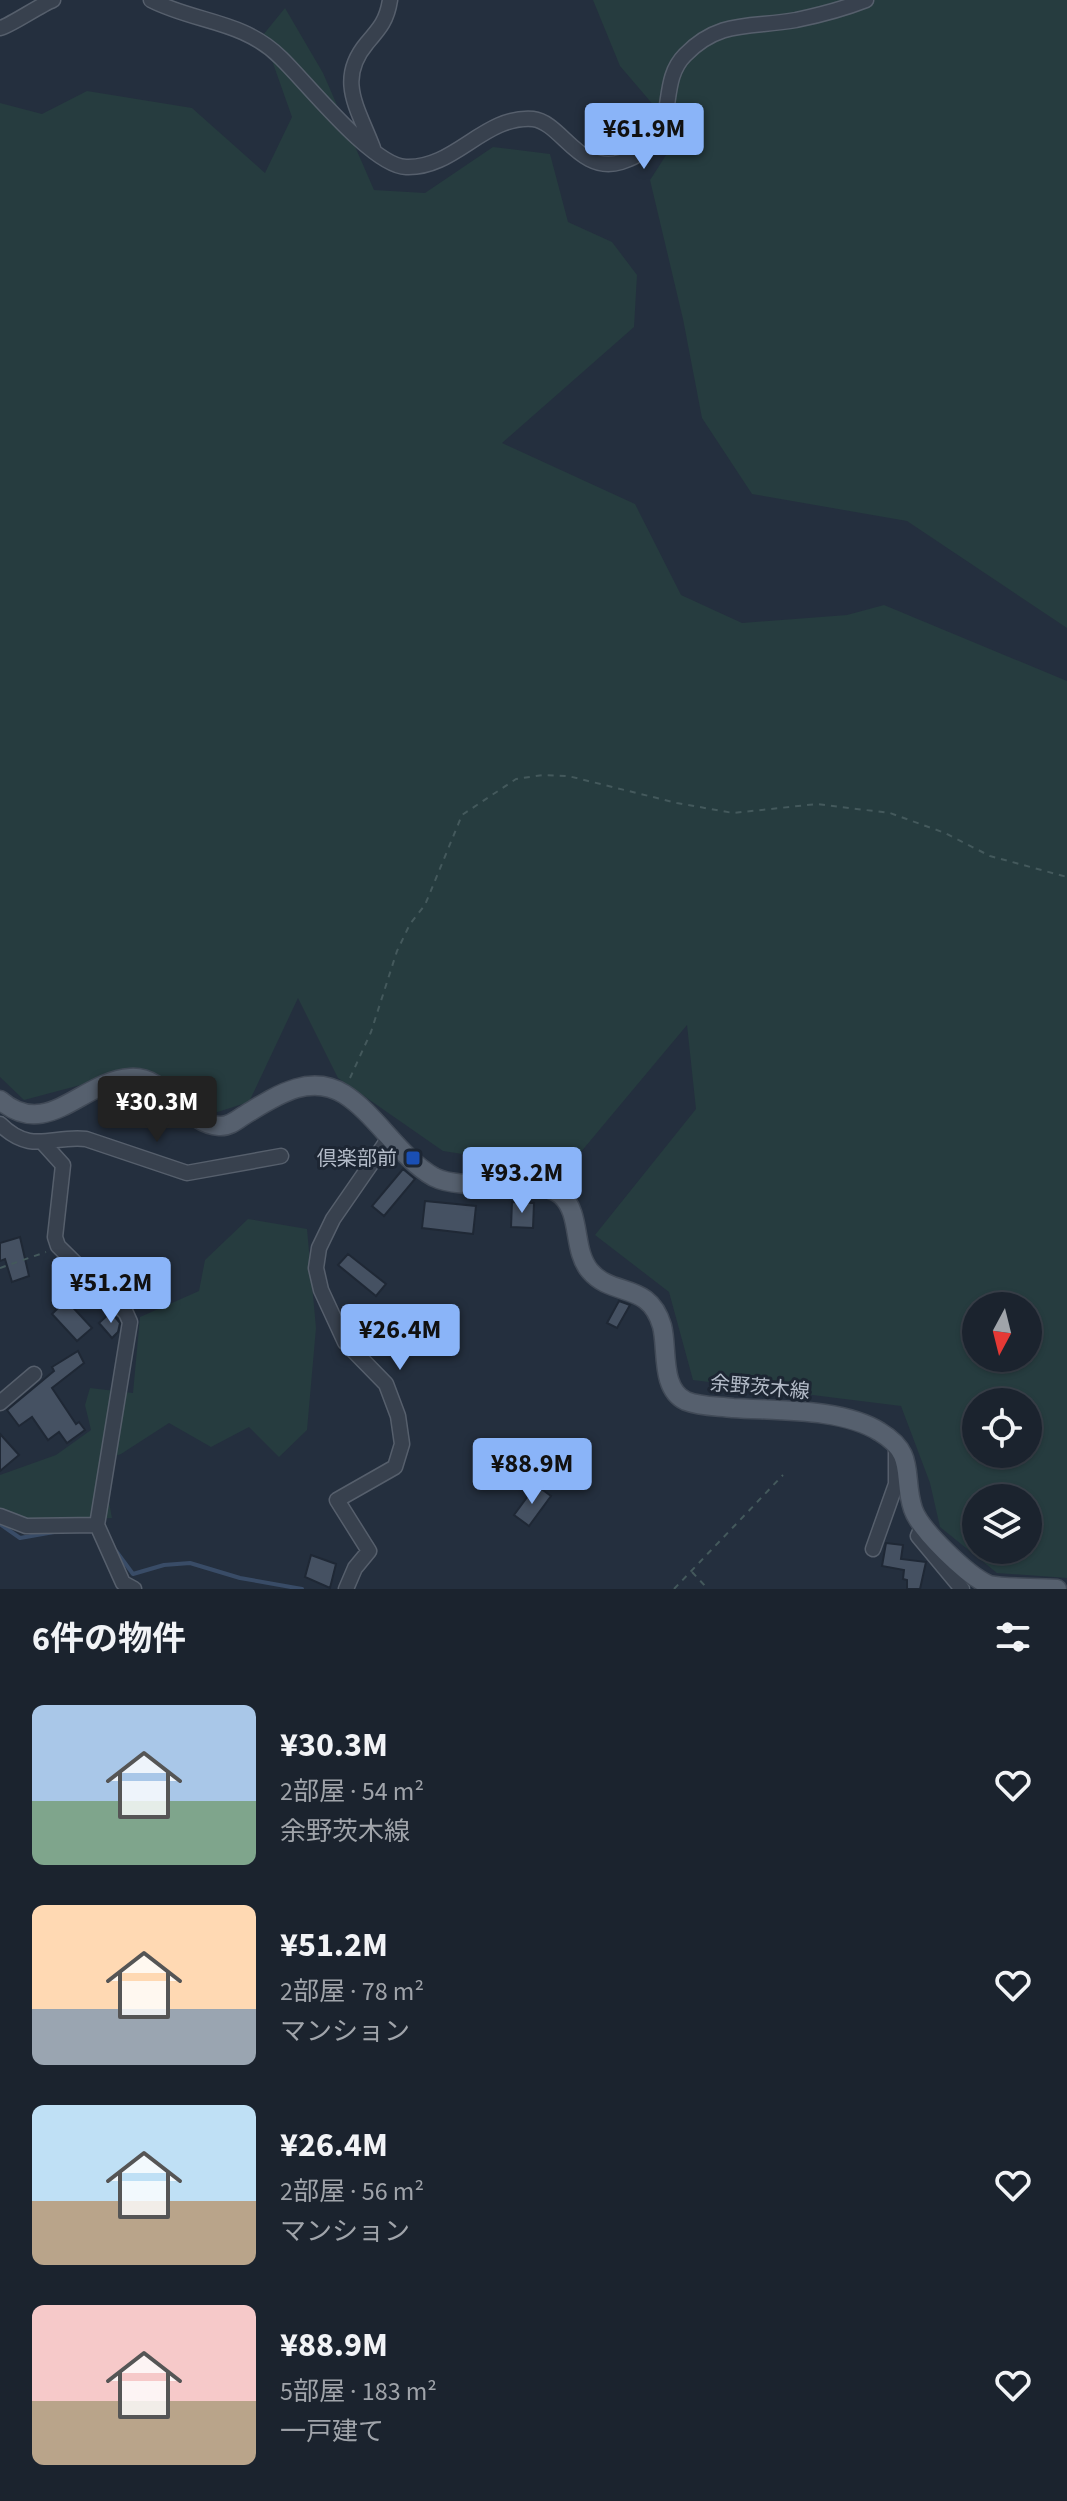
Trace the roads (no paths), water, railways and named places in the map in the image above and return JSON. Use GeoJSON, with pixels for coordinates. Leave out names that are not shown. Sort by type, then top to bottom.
{"type":"FeatureCollection","features":[{"type":"Feature","properties":{"kind":"main road","name":"余野茨木線"},"geometry":{"type":"LineString","coordinates":[[0,1100],[11,1110],[28,1116],[46,1114],[114,1080],[136,1077],[150,1082],[203,1121],[218,1126],[231,1124],[289,1089],[313,1086],[344,1094],[434,1177],[458,1183],[546,1188],[560,1194],[571,1207],[581,1252],[590,1271],[604,1281],[643,1295],[652,1304],[662,1326],[672,1387],[683,1400],[705,1405],[837,1416],[880,1432],[898,1446]]}},
{"type":"Feature","properties":{"kind":"main road"},"geometry":{"type":"LineString","coordinates":[[898,1446],[905,1454],[912,1507],[922,1527],[990,1586],[1057,1589]]}},
{"type":"Feature","properties":{"kind":"street"},"geometry":{"type":"LineString","coordinates":[[0,28],[6,28],[29,10],[53,0]]}},
{"type":"Feature","properties":{"kind":"street"},"geometry":{"type":"LineString","coordinates":[[151,0],[184,14],[246,31],[280,57],[376,155],[401,168],[422,167],[446,157],[500,123],[537,119],[585,157],[619,163],[651,146],[661,131],[675,67],[706,36],[733,26],[794,20],[866,0]]}},
{"type":"Feature","properties":{"kind":"street"},"geometry":{"type":"LineString","coordinates":[[376,155],[351,91],[351,69],[354,59],[387,20],[390,0]]}},
{"type":"Feature","properties":{"kind":"street"},"geometry":{"type":"LineString","coordinates":[[0,1124],[8,1132],[44,1144],[61,1159],[63,1165],[55,1237],[58,1246],[126,1313],[130,1322],[97,1525],[122,1587]]}},
{"type":"Feature","properties":{"kind":"street"},"geometry":{"type":"LineString","coordinates":[[44,1144],[72,1137],[86,1139],[187,1173],[281,1156]]}},
{"type":"Feature","properties":{"kind":"street"},"geometry":{"type":"LineString","coordinates":[[346,1589],[355,1568],[369,1551],[337,1500],[395,1467],[402,1444],[398,1416],[386,1384],[345,1342],[321,1290],[316,1268],[319,1248],[333,1219],[389,1138]]}},
{"type":"Feature","properties":{"kind":"street"},"geometry":{"type":"LineString","coordinates":[[0,1403],[34,1374]]}},
{"type":"Feature","properties":{"kind":"street"},"geometry":{"type":"LineString","coordinates":[[873,1549],[896,1484],[894,1452],[898,1446]]}},
{"type":"Feature","properties":{"kind":"street"},"geometry":{"type":"LineString","coordinates":[[0,1516],[26,1526],[97,1525]]}},
{"type":"Feature","properties":{"kind":"street"},"geometry":{"type":"LineString","coordinates":[[922,1527],[918,1536],[962,1589]]}},
{"type":"Feature","properties":{"kind":"waterway"},"geometry":{"type":"LineString","coordinates":[[0,1524],[20,1538],[54,1532]]}},
{"type":"Feature","properties":{"kind":"waterway"},"geometry":{"type":"LineString","coordinates":[[116,1551],[133,1574],[164,1565],[190,1563],[240,1578],[302,1589]]}},
{"type":"Feature","properties":{"kind":"place","name":"倶楽部前"},"geometry":{"type":"Point","coordinates":[413,1158]}}]}
